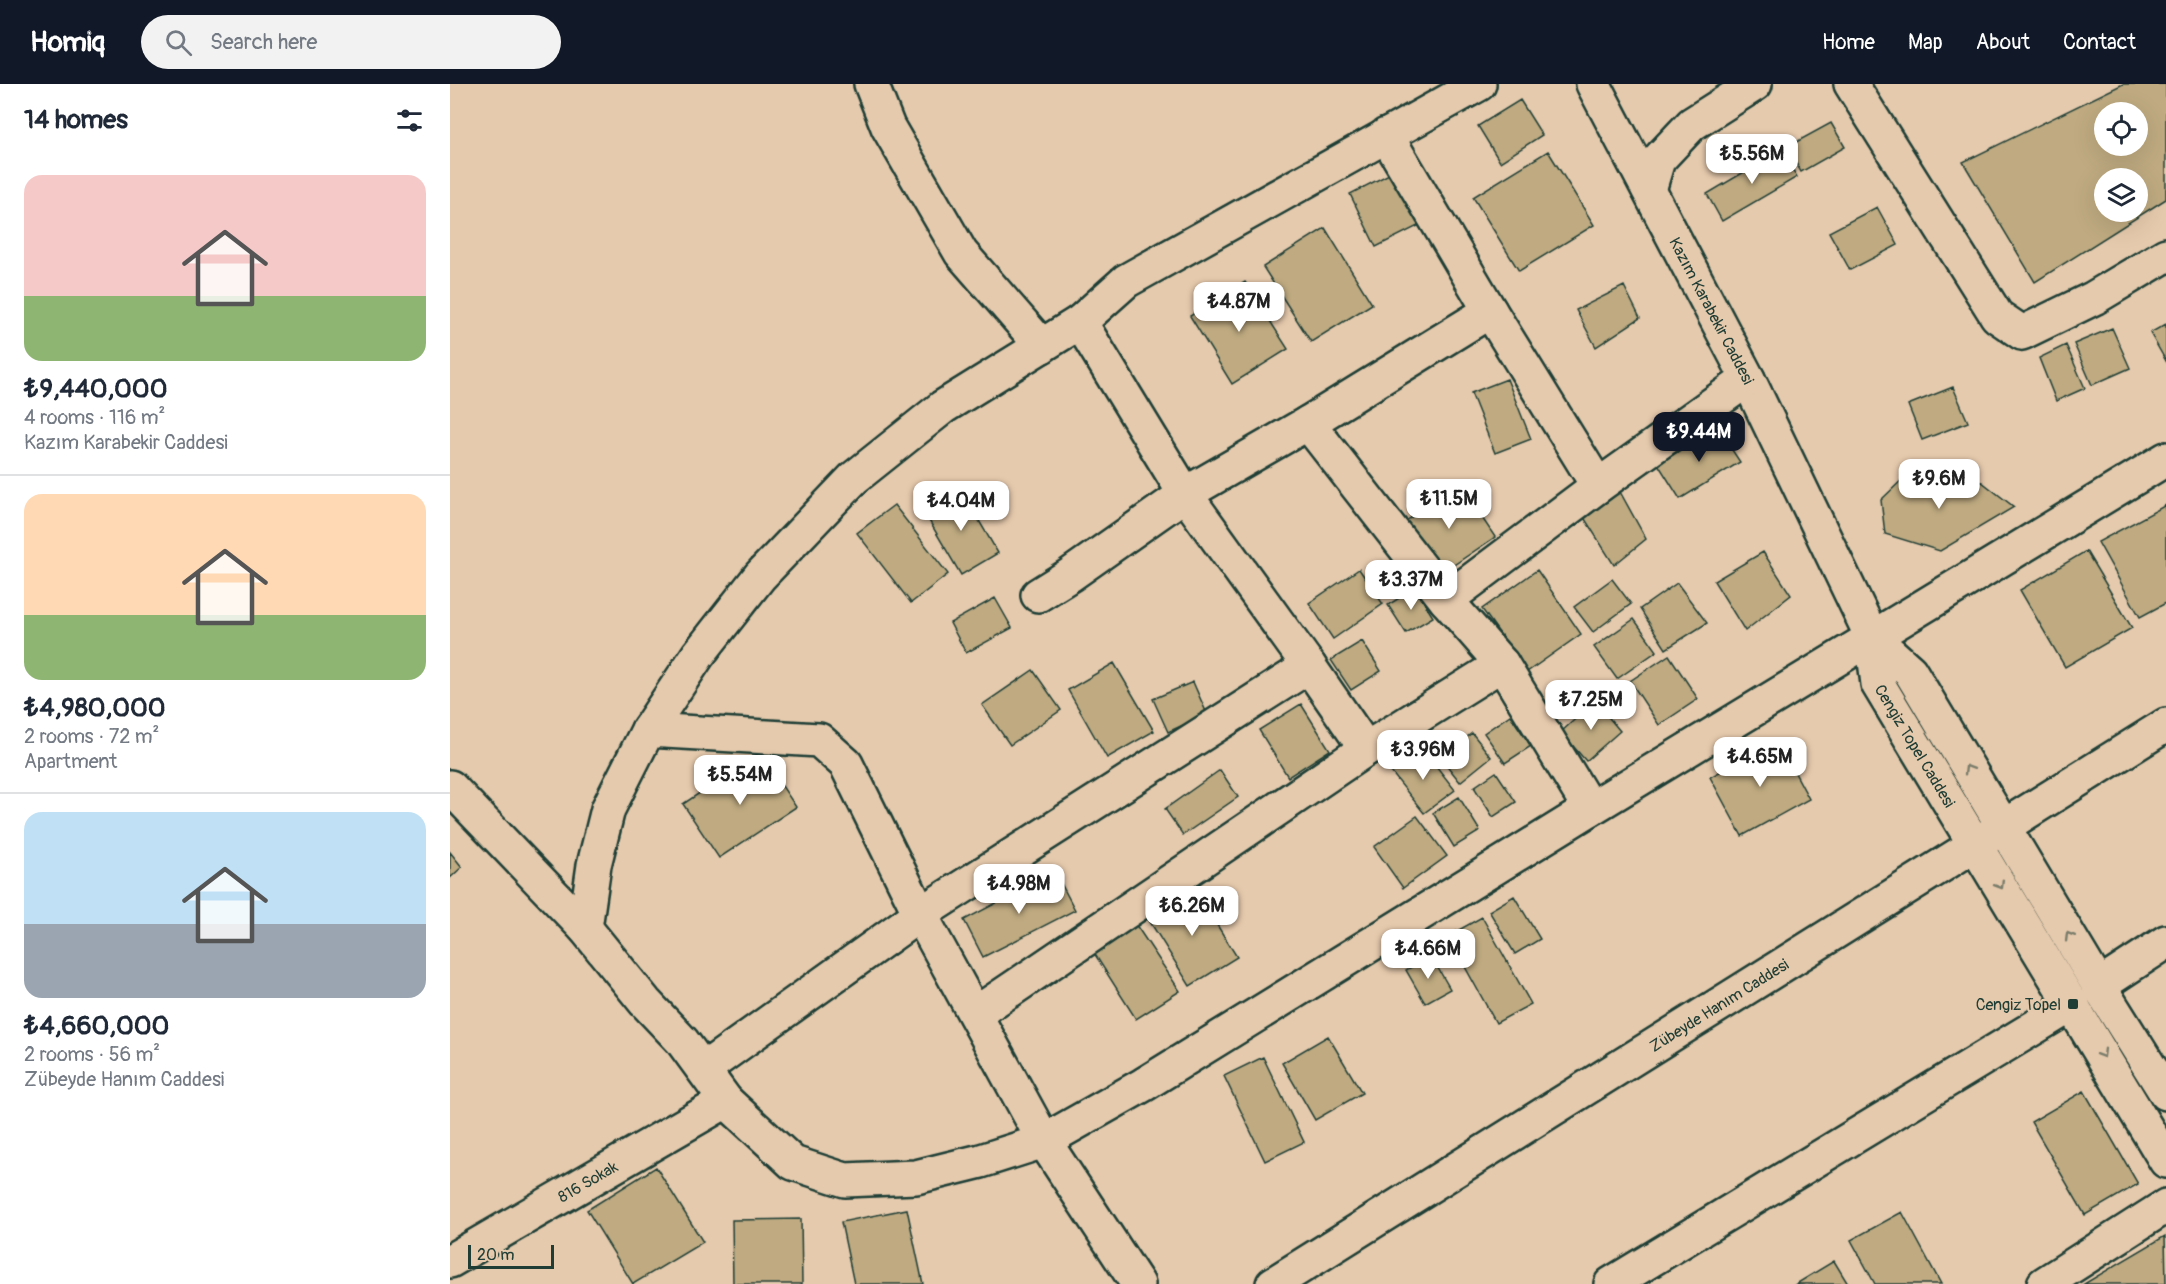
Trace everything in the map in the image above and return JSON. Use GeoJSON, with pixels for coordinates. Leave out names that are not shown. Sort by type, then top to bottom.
{"type":"FeatureCollection","features":[{"type":"Feature","properties":{"kind":"street"},"geometry":{"type":"LineString","coordinates":[[871,84],[888,127],[961,254],[1042,346]]}},
{"type":"Feature","properties":{"kind":"street"},"geometry":{"type":"LineString","coordinates":[[585,928],[594,865],[608,809],[648,730],[698,655],[760,576],[854,478],[943,407],[1080,322],[1126,281],[1479,84]]}},
{"type":"Feature","properties":{"kind":"street","name":"Kazım Karabekir Caddesi"},"geometry":{"type":"LineString","coordinates":[[1593,84],[1748,380],[1872,637]]}},
{"type":"Feature","properties":{"kind":"street"},"geometry":{"type":"LineString","coordinates":[[1649,190],[1658,160],[1692,124],[1755,84]]}},
{"type":"Feature","properties":{"kind":"street"},"geometry":{"type":"LineString","coordinates":[[1851,84],[1997,316],[2022,333],[2094,298],[2166,255]]}},
{"type":"Feature","properties":{"kind":"street"},"geometry":{"type":"LineString","coordinates":[[1386,135],[1490,311],[1598,486]]}},
{"type":"Feature","properties":{"kind":"street"},"geometry":{"type":"LineString","coordinates":[[1038,595],[1185,494],[1308,423],[1490,311]]}},
{"type":"Feature","properties":{"kind":"street"},"geometry":{"type":"LineString","coordinates":[[1080,322],[1185,494],[1366,749]]}},
{"type":"Feature","properties":{"kind":"street"},"geometry":{"type":"LineString","coordinates":[[1446,600],[1598,486],[1748,380]]}},
{"type":"Feature","properties":{"kind":"street"},"geometry":{"type":"LineString","coordinates":[[1308,423],[1446,600],[1502,664],[1590,809]]}},
{"type":"Feature","properties":{"kind":"street"},"geometry":{"type":"LineString","coordinates":[[450,787],[585,928],[704,1069],[726,1101],[793,1163],[845,1180],[916,1177],[981,1161],[1044,1141],[1143,1085],[1590,809],[2166,459]]}},
{"type":"Feature","properties":{"kind":"street","name":"Cengiz Topel Caddesi"},"geometry":{"type":"LineString","coordinates":[[1872,637],[1910,671],[2003,827],[2166,1161]]}},
{"type":"Feature","properties":{"kind":"street","name":"Cengiz Topel Caddesi"},"geometry":{"type":"LineString","coordinates":[[1872,637],[1878,684],[1975,844],[2086,995],[2166,1093]]}},
{"type":"Feature","properties":{"kind":"street"},"geometry":{"type":"LineString","coordinates":[[975,1014],[1366,749],[1502,664]]}},
{"type":"Feature","properties":{"kind":"street"},"geometry":{"type":"LineString","coordinates":[[704,1069],[920,914],[1309,666]]}},
{"type":"Feature","properties":{"kind":"street","name":"Zübeyde Hanım Caddesi"},"geometry":{"type":"LineString","coordinates":[[1273,1284],[2166,725]]}},
{"type":"Feature","properties":{"kind":"street"},"geometry":{"type":"LineString","coordinates":[[648,730],[819,740],[846,764],[920,914],[1044,1141],[1138,1284]]}},
{"type":"Feature","properties":{"kind":"street"},"geometry":{"type":"LineString","coordinates":[[1611,1284],[2086,995],[2166,942]]}},
{"type":"Feature","properties":{"kind":"street","name":"816 Sokak"},"geometry":{"type":"LineString","coordinates":[[450,1261],[726,1101]]}},
{"type":"Feature","properties":{"kind":"street"},"geometry":{"type":"LineString","coordinates":[[2044,1284],[2166,1206]]}},
{"type":"Feature","properties":{"kind":"street"},"geometry":{"type":"LineString","coordinates":[[450,1279],[456,1284]]}},
{"type":"Feature","properties":{"kind":"building"},"geometry":{"type":"Polygon","coordinates":[[[2123,84],[2166,84],[2166,199],[2148,210],[2148,168],[2094,168],[2094,222],[2130,222],[2035,282],[1963,162],[2123,84]]]}},
{"type":"Feature","properties":{"kind":"building"},"geometry":{"type":"Polygon","coordinates":[[[1520,100],[1542,135],[1500,162],[1478,126],[1520,100]]]}},
{"type":"Feature","properties":{"kind":"building"},"geometry":{"type":"Polygon","coordinates":[[[1831,123],[1845,147],[1801,172],[1787,147],[1831,123]]]}},
{"type":"Feature","properties":{"kind":"building"},"geometry":{"type":"Polygon","coordinates":[[[1781,150],[1797,177],[1722,221],[1707,194],[1781,150]]]}},
{"type":"Feature","properties":{"kind":"building"},"geometry":{"type":"Polygon","coordinates":[[[1548,151],[1594,225],[1519,271],[1473,197],[1548,151]]]}},
{"type":"Feature","properties":{"kind":"building"},"geometry":{"type":"Polygon","coordinates":[[[1393,172],[1420,225],[1376,247],[1350,194],[1393,172]]]}},
{"type":"Feature","properties":{"kind":"building"},"geometry":{"type":"Polygon","coordinates":[[[1877,207],[1898,245],[1850,270],[1829,232],[1877,207]]]}},
{"type":"Feature","properties":{"kind":"building"},"geometry":{"type":"Polygon","coordinates":[[[1325,228],[1372,304],[1311,342],[1263,267],[1325,228]]]}},
{"type":"Feature","properties":{"kind":"building"},"geometry":{"type":"Polygon","coordinates":[[[1245,282],[1288,349],[1232,384],[1190,316],[1245,282]]]}},
{"type":"Feature","properties":{"kind":"building"},"geometry":{"type":"Polygon","coordinates":[[[1624,286],[1640,318],[1596,347],[1576,310],[1624,286]]]}},
{"type":"Feature","properties":{"kind":"building"},"geometry":{"type":"Polygon","coordinates":[[[2166,324],[2166,361],[2150,333],[2166,324]]]}},
{"type":"Feature","properties":{"kind":"building"},"geometry":{"type":"Polygon","coordinates":[[[2112,328],[2130,368],[2092,385],[2074,344],[2112,328]]]}},
{"type":"Feature","properties":{"kind":"building"},"geometry":{"type":"Polygon","coordinates":[[[2066,345],[2085,388],[2056,401],[2039,358],[2066,345]]]}},
{"type":"Feature","properties":{"kind":"building"},"geometry":{"type":"Polygon","coordinates":[[[1507,379],[1531,439],[1495,453],[1471,393],[1507,379]]]}},
{"type":"Feature","properties":{"kind":"building"},"geometry":{"type":"Polygon","coordinates":[[[1953,387],[1968,422],[1922,440],[1908,405],[1953,387]]]}},
{"type":"Feature","properties":{"kind":"building"},"geometry":{"type":"Polygon","coordinates":[[[1717,427],[1740,462],[1680,499],[1658,464],[1717,427]]]}},
{"type":"Feature","properties":{"kind":"building"},"geometry":{"type":"Polygon","coordinates":[[[1909,473],[1982,482],[2014,507],[1940,551],[1885,534],[1881,500],[1909,473]]]}},
{"type":"Feature","properties":{"kind":"building"},"geometry":{"type":"Polygon","coordinates":[[[1460,485],[1495,537],[1439,575],[1403,523],[1460,485]]]}},
{"type":"Feature","properties":{"kind":"building"},"geometry":{"type":"Polygon","coordinates":[[[961,490],[998,553],[961,575],[924,512],[961,490]]]}},
{"type":"Feature","properties":{"kind":"building"},"geometry":{"type":"Polygon","coordinates":[[[1619,490],[1646,539],[1614,565],[1583,516],[1619,490]]]}},
{"type":"Feature","properties":{"kind":"building"},"geometry":{"type":"Polygon","coordinates":[[[894,505],[948,574],[911,603],[857,533],[894,505]]]}},
{"type":"Feature","properties":{"kind":"building"},"geometry":{"type":"Polygon","coordinates":[[[2166,505],[2166,603],[2140,617],[2098,542],[2166,505]]]}},
{"type":"Feature","properties":{"kind":"building"},"geometry":{"type":"Polygon","coordinates":[[[2086,551],[2132,628],[2065,667],[2020,590],[2086,551]]]}},
{"type":"Feature","properties":{"kind":"building"},"geometry":{"type":"Polygon","coordinates":[[[1763,552],[1791,595],[1745,631],[1714,581],[1763,552]]]}},
{"type":"Feature","properties":{"kind":"building"},"geometry":{"type":"Polygon","coordinates":[[[1359,569],[1383,604],[1333,639],[1309,603],[1359,569]]]}},
{"type":"Feature","properties":{"kind":"building"},"geometry":{"type":"Polygon","coordinates":[[[1537,570],[1581,634],[1527,672],[1482,609],[1537,570]]]}},
{"type":"Feature","properties":{"kind":"building"},"geometry":{"type":"Polygon","coordinates":[[[1612,579],[1631,604],[1593,632],[1574,607],[1612,579]]]}},
{"type":"Feature","properties":{"kind":"building"},"geometry":{"type":"Polygon","coordinates":[[[1677,583],[1707,623],[1666,649],[1640,609],[1677,583]]]}},
{"type":"Feature","properties":{"kind":"building"},"geometry":{"type":"Polygon","coordinates":[[[1415,588],[1433,617],[1406,633],[1388,605],[1415,588]]]}},
{"type":"Feature","properties":{"kind":"building"},"geometry":{"type":"Polygon","coordinates":[[[995,598],[1012,628],[966,653],[950,623],[995,598]]]}},
{"type":"Feature","properties":{"kind":"building"},"geometry":{"type":"Polygon","coordinates":[[[1634,619],[1657,651],[1617,679],[1594,647],[1634,619]]]}},
{"type":"Feature","properties":{"kind":"building"},"geometry":{"type":"Polygon","coordinates":[[[1362,641],[1381,671],[1351,690],[1331,660],[1362,641]]]}},
{"type":"Feature","properties":{"kind":"building"},"geometry":{"type":"Polygon","coordinates":[[[1669,655],[1698,699],[1659,725],[1630,681],[1669,655]]]}},
{"type":"Feature","properties":{"kind":"building"},"geometry":{"type":"Polygon","coordinates":[[[1114,663],[1154,731],[1107,758],[1068,690],[1114,663]]]}},
{"type":"Feature","properties":{"kind":"building"},"geometry":{"type":"Polygon","coordinates":[[[1033,670],[1061,710],[1010,745],[982,705],[1033,670]]]}},
{"type":"Feature","properties":{"kind":"building"},"geometry":{"type":"Polygon","coordinates":[[[1193,682],[1207,714],[1168,732],[1153,699],[1193,682]]]}},
{"type":"Feature","properties":{"kind":"building"},"geometry":{"type":"Polygon","coordinates":[[[1595,701],[1620,731],[1586,761],[1561,732],[1595,701]]]}},
{"type":"Feature","properties":{"kind":"building"},"geometry":{"type":"Polygon","coordinates":[[[1301,704],[1330,750],[1288,777],[1259,730],[1301,704]]]}},
{"type":"Feature","properties":{"kind":"building"},"geometry":{"type":"Polygon","coordinates":[[[1510,715],[1531,746],[1505,763],[1484,733],[1510,715]]]}},
{"type":"Feature","properties":{"kind":"building"},"geometry":{"type":"Polygon","coordinates":[[[1472,733],[1491,757],[1460,782],[1441,758],[1472,733]]]}},
{"type":"Feature","properties":{"kind":"building"},"geometry":{"type":"Polygon","coordinates":[[[1778,741],[1809,799],[1742,836],[1710,777],[1778,741]]]}},
{"type":"Feature","properties":{"kind":"building"},"geometry":{"type":"Polygon","coordinates":[[[1422,748],[1455,790],[1424,813],[1391,772],[1422,748]]]}},
{"type":"Feature","properties":{"kind":"building"},"geometry":{"type":"Polygon","coordinates":[[[760,753],[796,807],[719,858],[683,804],[760,753]]]}},
{"type":"Feature","properties":{"kind":"building"},"geometry":{"type":"Polygon","coordinates":[[[1220,770],[1238,797],[1183,835],[1165,809],[1220,770]]]}},
{"type":"Feature","properties":{"kind":"building"},"geometry":{"type":"Polygon","coordinates":[[[1496,772],[1516,802],[1493,817],[1474,787],[1496,772]]]}},
{"type":"Feature","properties":{"kind":"building"},"geometry":{"type":"Polygon","coordinates":[[[1459,797],[1480,831],[1454,847],[1433,813],[1459,797]]]}},
{"type":"Feature","properties":{"kind":"building"},"geometry":{"type":"Polygon","coordinates":[[[1417,816],[1447,856],[1403,888],[1374,847],[1417,816]]]}},
{"type":"Feature","properties":{"kind":"building"},"geometry":{"type":"Polygon","coordinates":[[[450,852],[462,867],[450,878],[450,852]]]}},
{"type":"Feature","properties":{"kind":"building"},"geometry":{"type":"Polygon","coordinates":[[[1055,872],[1075,910],[983,957],[964,920],[1055,872]]]}},
{"type":"Feature","properties":{"kind":"building"},"geometry":{"type":"Polygon","coordinates":[[[1194,888],[1237,957],[1190,986],[1147,917],[1194,888]]]}},
{"type":"Feature","properties":{"kind":"building"},"geometry":{"type":"Polygon","coordinates":[[[1514,896],[1540,939],[1515,954],[1489,911],[1514,896]]]}},
{"type":"Feature","properties":{"kind":"building"},"geometry":{"type":"Polygon","coordinates":[[[1482,917],[1531,1004],[1496,1023],[1448,936],[1482,917]]]}},
{"type":"Feature","properties":{"kind":"building"},"geometry":{"type":"Polygon","coordinates":[[[1136,925],[1180,991],[1136,1019],[1094,953],[1136,925]]]}},
{"type":"Feature","properties":{"kind":"building"},"geometry":{"type":"Polygon","coordinates":[[[1431,956],[1450,989],[1425,1003],[1406,970],[1431,956]]]}},
{"type":"Feature","properties":{"kind":"building"},"geometry":{"type":"Polygon","coordinates":[[[1328,1036],[1362,1093],[1315,1120],[1282,1063],[1328,1036]]]}},
{"type":"Feature","properties":{"kind":"building"},"geometry":{"type":"Polygon","coordinates":[[[1263,1057],[1304,1142],[1265,1161],[1224,1076],[1263,1057]]]}},
{"type":"Feature","properties":{"kind":"building"},"geometry":{"type":"Polygon","coordinates":[[[2084,1091],[2138,1184],[2085,1215],[2031,1122],[2084,1091]]]}},
{"type":"Feature","properties":{"kind":"building"},"geometry":{"type":"Polygon","coordinates":[[[656,1167],[703,1242],[633,1284],[587,1210],[656,1167]]]}},
{"type":"Feature","properties":{"kind":"building"},"geometry":{"type":"Polygon","coordinates":[[[907,1209],[923,1284],[854,1284],[841,1222],[907,1209]]]}},
{"type":"Feature","properties":{"kind":"building"},"geometry":{"type":"Polygon","coordinates":[[[1902,1212],[1941,1284],[1875,1284],[1851,1240],[1902,1212]]]}},
{"type":"Feature","properties":{"kind":"building"},"geometry":{"type":"Polygon","coordinates":[[[801,1219],[802,1284],[733,1284],[732,1220],[801,1219]]]}},
{"type":"Feature","properties":{"kind":"building"},"geometry":{"type":"Polygon","coordinates":[[[2165,1236],[2166,1284],[2084,1284],[2165,1236]]]}},
{"type":"Feature","properties":{"kind":"building"},"geometry":{"type":"Polygon","coordinates":[[[1834,1261],[1848,1284],[1796,1284],[1834,1261]]]}},
{"type":"Feature","properties":{"kind":"place","name":"Cengiz Topel"},"geometry":{"type":"Point","coordinates":[2073,1004]}}]}
